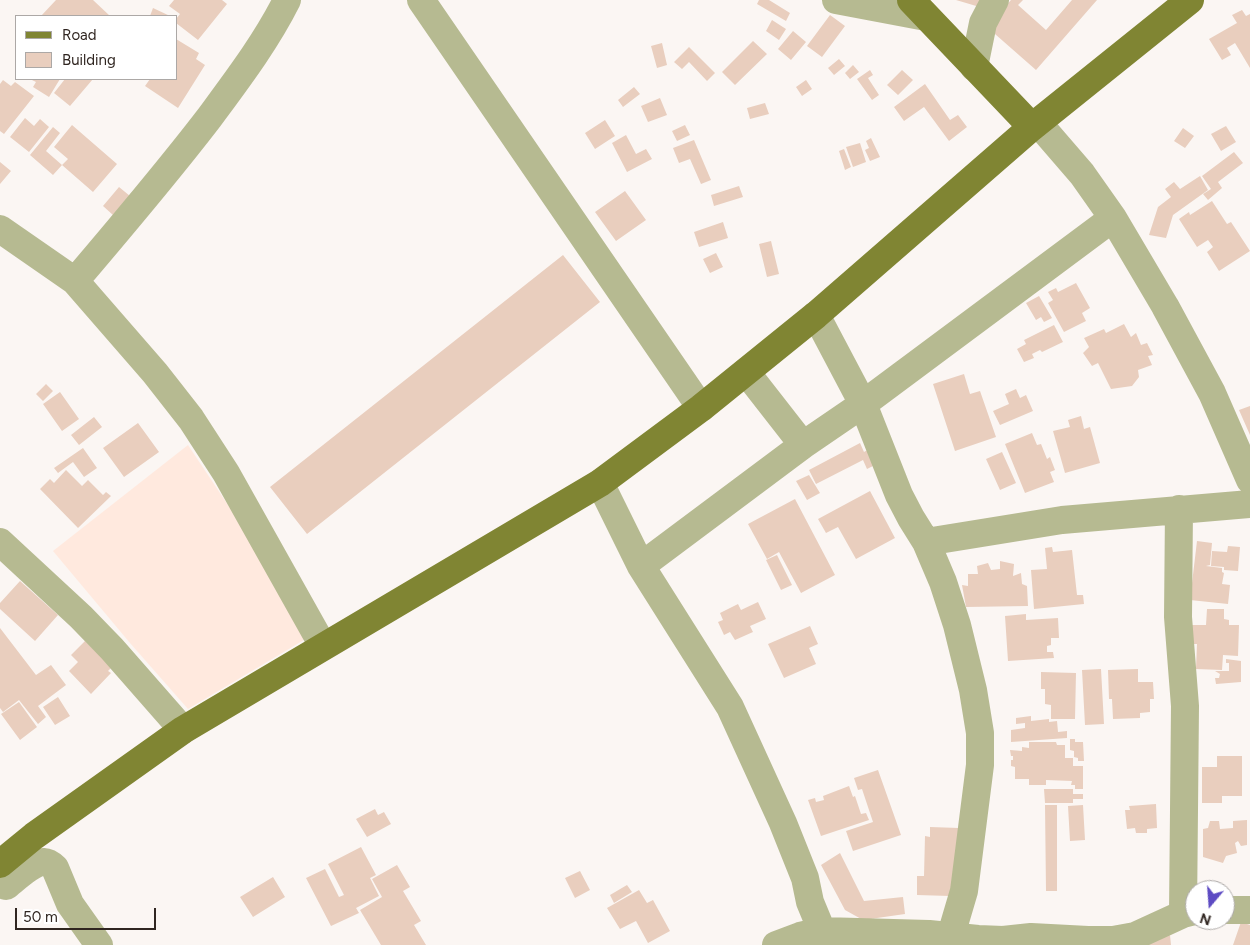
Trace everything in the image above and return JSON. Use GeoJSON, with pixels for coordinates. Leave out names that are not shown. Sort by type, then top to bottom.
{"type":"FeatureCollection","features":[{"type":"Feature","properties":{"kind":"main road"},"geometry":{"type":"LineString","coordinates":[[0,864],[34,836],[183,730],[600,483],[701,408],[816,315],[1035,125],[1190,0]]}},
{"type":"Feature","properties":{"kind":"main road"},"geometry":{"type":"LineString","coordinates":[[919,8],[974,67],[1035,125]]}},
{"type":"Feature","properties":{"kind":"street"},"geometry":{"type":"LineString","coordinates":[[75,281],[167,173],[235,83],[273,27],[287,0]]}},
{"type":"Feature","properties":{"kind":"street"},"geometry":{"type":"LineString","coordinates":[[421,0],[701,408]]}},
{"type":"Feature","properties":{"kind":"street"},"geometry":{"type":"LineString","coordinates":[[836,0],[919,8]]}},
{"type":"Feature","properties":{"kind":"street"},"geometry":{"type":"LineString","coordinates":[[974,67],[983,23],[995,0]]}},
{"type":"Feature","properties":{"kind":"street"},"geometry":{"type":"LineString","coordinates":[[1035,125],[1082,174],[1113,218],[1165,306],[1212,393],[1250,480]]}},
{"type":"Feature","properties":{"kind":"street"},"geometry":{"type":"LineString","coordinates":[[641,566],[1113,218]]}},
{"type":"Feature","properties":{"kind":"street"},"geometry":{"type":"LineString","coordinates":[[0,229],[75,281],[155,373],[191,419],[226,473],[323,646]]}},
{"type":"Feature","properties":{"kind":"street"},"geometry":{"type":"LineString","coordinates":[[816,315],[863,404],[899,495],[926,542],[944,582],[973,690],[980,733],[980,765],[964,891],[951,935]]}},
{"type":"Feature","properties":{"kind":"street"},"geometry":{"type":"LineString","coordinates":[[746,372],[803,445]]}},
{"type":"Feature","properties":{"kind":"street"},"geometry":{"type":"LineString","coordinates":[[600,483],[641,566],[730,707],[784,823],[805,878],[810,902],[822,931]]}},
{"type":"Feature","properties":{"kind":"street"},"geometry":{"type":"LineString","coordinates":[[926,542],[1062,520],[1250,504]]}},
{"type":"Feature","properties":{"kind":"street"},"geometry":{"type":"LineString","coordinates":[[1180,509],[1178,617],[1185,706],[1188,880]]}},
{"type":"Feature","properties":{"kind":"street"},"geometry":{"type":"LineString","coordinates":[[0,542],[112,648],[183,730]]}},
{"type":"Feature","properties":{"kind":"street"},"geometry":{"type":"LineString","coordinates":[[0,884],[6,886],[37,863],[45,861],[50,864],[54,868],[70,904],[99,945]]}},
{"type":"Feature","properties":{"kind":"street"},"geometry":{"type":"LineString","coordinates":[[1235,910],[1250,910]]}},
{"type":"Feature","properties":{"kind":"street"},"geometry":{"type":"LineString","coordinates":[[776,945],[800,936],[822,931],[951,935],[1003,940],[1031,937],[1113,940],[1135,936],[1185,915]]}},
{"type":"Feature","properties":{"kind":"shaded area"},"geometry":{"type":"Polygon","coordinates":[[[188,445],[314,634],[188,709],[53,551],[188,445]]]}},
{"type":"Feature","properties":{"kind":"building"},"geometry":{"type":"Polygon","coordinates":[[[56,0],[93,0],[109,15],[42,15],[56,0]]]}},
{"type":"Feature","properties":{"kind":"building"},"geometry":{"type":"Polygon","coordinates":[[[174,0],[222,0],[227,4],[198,40],[178,25],[180,14],[169,6],[174,0]]]}},
{"type":"Feature","properties":{"kind":"building"},"geometry":{"type":"Polygon","coordinates":[[[759,0],[769,0],[790,13],[786,21],[757,4],[759,0]]]}},
{"type":"Feature","properties":{"kind":"building"},"geometry":{"type":"Polygon","coordinates":[[[956,0],[986,0],[983,8],[956,0]]]}},
{"type":"Feature","properties":{"kind":"building"},"geometry":{"type":"Polygon","coordinates":[[[1011,0],[1023,0],[1018,5],[1046,30],[1072,0],[1097,0],[1036,70],[987,27],[1011,0]]]}},
{"type":"Feature","properties":{"kind":"building"},"geometry":{"type":"Polygon","coordinates":[[[153,8],[168,15],[150,15],[153,8]]]}},
{"type":"Feature","properties":{"kind":"building"},"geometry":{"type":"Polygon","coordinates":[[[1242,10],[1246,16],[1250,14],[1250,68],[1235,43],[1227,48],[1231,55],[1222,60],[1209,39],[1237,23],[1232,15],[1242,10]]]}},
{"type":"Feature","properties":{"kind":"building"},"geometry":{"type":"Polygon","coordinates":[[[830,15],[845,26],[822,57],[807,46],[830,15]]]}},
{"type":"Feature","properties":{"kind":"building"},"geometry":{"type":"Polygon","coordinates":[[[772,20],[786,29],[779,40],[766,31],[772,20]]]}},
{"type":"Feature","properties":{"kind":"building"},"geometry":{"type":"Polygon","coordinates":[[[793,31],[806,42],[791,60],[778,49],[793,31]]]}},
{"type":"Feature","properties":{"kind":"building"},"geometry":{"type":"Polygon","coordinates":[[[178,40],[199,53],[196,59],[205,65],[178,108],[145,86],[149,80],[178,80],[178,40]]]}},
{"type":"Feature","properties":{"kind":"building"},"geometry":{"type":"Polygon","coordinates":[[[753,41],[767,54],[735,85],[722,72],[753,41]]]}},
{"type":"Feature","properties":{"kind":"building"},"geometry":{"type":"Polygon","coordinates":[[[662,43],[667,65],[657,68],[651,46],[662,43]]]}},
{"type":"Feature","properties":{"kind":"building"},"geometry":{"type":"Polygon","coordinates":[[[689,47],[715,73],[707,81],[689,62],[682,69],[674,62],[689,47]]]}},
{"type":"Feature","properties":{"kind":"building"},"geometry":{"type":"Polygon","coordinates":[[[839,59],[845,66],[834,75],[828,68],[839,59]]]}},
{"type":"Feature","properties":{"kind":"building"},"geometry":{"type":"Polygon","coordinates":[[[853,65],[859,72],[850,79],[845,73],[853,65]]]}},
{"type":"Feature","properties":{"kind":"building"},"geometry":{"type":"Polygon","coordinates":[[[870,70],[873,75],[868,78],[879,95],[872,100],[857,79],[870,70]]]}},
{"type":"Feature","properties":{"kind":"building"},"geometry":{"type":"Polygon","coordinates":[[[902,70],[913,80],[898,95],[887,85],[902,70]]]}},
{"type":"Feature","properties":{"kind":"building"},"geometry":{"type":"Polygon","coordinates":[[[3,80],[11,86],[15,82],[34,96],[4,134],[0,131],[0,84],[3,80]]]}},
{"type":"Feature","properties":{"kind":"building"},"geometry":{"type":"Polygon","coordinates":[[[32,80],[59,80],[49,97],[33,87],[36,82],[32,80]]]}},
{"type":"Feature","properties":{"kind":"building"},"geometry":{"type":"Polygon","coordinates":[[[64,80],[92,80],[70,106],[54,93],[64,80]]]}},
{"type":"Feature","properties":{"kind":"building"},"geometry":{"type":"Polygon","coordinates":[[[806,80],[812,89],[802,96],[796,87],[806,80]]]}},
{"type":"Feature","properties":{"kind":"building"},"geometry":{"type":"Polygon","coordinates":[[[925,84],[950,120],[958,115],[967,127],[949,141],[924,107],[904,121],[894,107],[925,84]]]}},
{"type":"Feature","properties":{"kind":"building"},"geometry":{"type":"Polygon","coordinates":[[[634,87],[640,94],[623,107],[618,100],[634,87]]]}},
{"type":"Feature","properties":{"kind":"building"},"geometry":{"type":"Polygon","coordinates":[[[660,98],[667,115],[648,122],[641,106],[660,98]]]}},
{"type":"Feature","properties":{"kind":"building"},"geometry":{"type":"Polygon","coordinates":[[[765,103],[769,114],[750,119],[747,108],[765,103]]]}},
{"type":"Feature","properties":{"kind":"building"},"geometry":{"type":"Polygon","coordinates":[[[25,118],[34,126],[40,119],[49,127],[29,152],[10,137],[25,118]]]}},
{"type":"Feature","properties":{"kind":"building"},"geometry":{"type":"Polygon","coordinates":[[[605,120],[615,136],[595,149],[585,133],[605,120]]]}},
{"type":"Feature","properties":{"kind":"building"},"geometry":{"type":"Polygon","coordinates":[[[72,125],[117,164],[93,192],[62,165],[68,159],[54,147],[72,125]]]}},
{"type":"Feature","properties":{"kind":"building"},"geometry":{"type":"Polygon","coordinates":[[[685,125],[690,135],[677,141],[672,131],[685,125]]]}},
{"type":"Feature","properties":{"kind":"building"},"geometry":{"type":"Polygon","coordinates":[[[1226,126],[1236,142],[1221,151],[1211,134],[1226,126]]]}},
{"type":"Feature","properties":{"kind":"building"},"geometry":{"type":"Polygon","coordinates":[[[53,127],[60,133],[46,151],[62,165],[53,175],[30,155],[53,127]]]}},
{"type":"Feature","properties":{"kind":"building"},"geometry":{"type":"Polygon","coordinates":[[[1183,128],[1194,136],[1185,148],[1174,141],[1183,128]]]}},
{"type":"Feature","properties":{"kind":"building"},"geometry":{"type":"Polygon","coordinates":[[[626,135],[636,154],[646,149],[652,159],[627,172],[612,143],[626,135]]]}},
{"type":"Feature","properties":{"kind":"building"},"geometry":{"type":"Polygon","coordinates":[[[871,138],[880,157],[870,161],[865,150],[869,148],[866,141],[871,138]]]}},
{"type":"Feature","properties":{"kind":"building"},"geometry":{"type":"Polygon","coordinates":[[[694,140],[711,180],[701,184],[690,159],[679,163],[673,148],[694,140]]]}},
{"type":"Feature","properties":{"kind":"building"},"geometry":{"type":"Polygon","coordinates":[[[860,143],[866,162],[853,167],[846,147],[860,143]]]}},
{"type":"Feature","properties":{"kind":"building"},"geometry":{"type":"Polygon","coordinates":[[[844,149],[851,167],[845,170],[839,151],[844,149]]]}},
{"type":"Feature","properties":{"kind":"building"},"geometry":{"type":"Polygon","coordinates":[[[1234,152],[1243,163],[1218,182],[1222,188],[1208,200],[1203,194],[1211,189],[1202,176],[1234,152]]]}},
{"type":"Feature","properties":{"kind":"building"},"geometry":{"type":"Polygon","coordinates":[[[0,162],[11,171],[0,184],[0,162]]]}},
{"type":"Feature","properties":{"kind":"building"},"geometry":{"type":"Polygon","coordinates":[[[1200,176],[1208,190],[1173,215],[1166,238],[1149,235],[1158,207],[1171,197],[1165,189],[1174,182],[1180,189],[1200,176]]]}},
{"type":"Feature","properties":{"kind":"building"},"geometry":{"type":"Polygon","coordinates":[[[739,186],[743,197],[714,206],[711,195],[739,186]]]}},
{"type":"Feature","properties":{"kind":"building"},"geometry":{"type":"Polygon","coordinates":[[[119,187],[130,196],[113,215],[103,206],[119,187]]]}},
{"type":"Feature","properties":{"kind":"building"},"geometry":{"type":"Polygon","coordinates":[[[625,191],[646,220],[616,241],[595,212],[625,191]]]}},
{"type":"Feature","properties":{"kind":"building"},"geometry":{"type":"Polygon","coordinates":[[[1212,201],[1227,224],[1231,222],[1250,251],[1219,271],[1207,252],[1213,247],[1208,240],[1197,247],[1179,219],[1189,212],[1190,215],[1212,201]]]}},
{"type":"Feature","properties":{"kind":"building"},"geometry":{"type":"Polygon","coordinates":[[[723,222],[728,238],[699,247],[694,232],[723,222]]]}},
{"type":"Feature","properties":{"kind":"building"},"geometry":{"type":"Polygon","coordinates":[[[771,241],[779,274],[767,277],[759,244],[771,241]]]}},
{"type":"Feature","properties":{"kind":"building"},"geometry":{"type":"Polygon","coordinates":[[[716,253],[723,267],[710,273],[703,259],[716,253]]]}},
{"type":"Feature","properties":{"kind":"building"},"geometry":{"type":"Polygon","coordinates":[[[563,255],[600,302],[307,534],[270,487],[563,255]]]}},
{"type":"Feature","properties":{"kind":"building"},"geometry":{"type":"Polygon","coordinates":[[[1076,283],[1090,308],[1082,313],[1086,321],[1064,332],[1048,303],[1053,300],[1048,292],[1056,288],[1058,292],[1076,283]]]}},
{"type":"Feature","properties":{"kind":"building"},"geometry":{"type":"Polygon","coordinates":[[[1039,296],[1052,318],[1044,322],[1041,317],[1036,320],[1026,303],[1039,296]]]}},
{"type":"Feature","properties":{"kind":"building"},"geometry":{"type":"Polygon","coordinates":[[[1124,324],[1131,337],[1136,333],[1141,345],[1147,343],[1153,355],[1148,356],[1152,365],[1138,370],[1139,377],[1132,386],[1111,389],[1098,363],[1092,366],[1083,353],[1089,347],[1084,338],[1104,329],[1106,333],[1124,324]]]}},
{"type":"Feature","properties":{"kind":"building"},"geometry":{"type":"Polygon","coordinates":[[[1054,325],[1063,342],[1042,352],[1040,350],[1032,354],[1034,358],[1024,362],[1017,349],[1026,344],[1024,340],[1054,325]]]}},
{"type":"Feature","properties":{"kind":"building"},"geometry":{"type":"Polygon","coordinates":[[[964,374],[970,394],[980,391],[996,437],[955,451],[933,384],[964,374]]]}},
{"type":"Feature","properties":{"kind":"building"},"geometry":{"type":"Polygon","coordinates":[[[46,384],[53,391],[43,401],[36,394],[46,384]]]}},
{"type":"Feature","properties":{"kind":"building"},"geometry":{"type":"Polygon","coordinates":[[[1016,389],[1020,398],[1026,395],[1033,411],[1000,425],[993,411],[1009,404],[1005,394],[1016,389]]]}},
{"type":"Feature","properties":{"kind":"building"},"geometry":{"type":"Polygon","coordinates":[[[60,392],[79,419],[62,431],[43,404],[60,392]]]}},
{"type":"Feature","properties":{"kind":"building"},"geometry":{"type":"Polygon","coordinates":[[[1250,406],[1250,435],[1239,410],[1250,406]]]}},
{"type":"Feature","properties":{"kind":"building"},"geometry":{"type":"Polygon","coordinates":[[[1081,416],[1084,429],[1090,427],[1100,463],[1065,473],[1053,431],[1070,427],[1068,420],[1081,416]]]}},
{"type":"Feature","properties":{"kind":"building"},"geometry":{"type":"Polygon","coordinates":[[[94,417],[102,427],[79,445],[71,435],[94,417]]]}},
{"type":"Feature","properties":{"kind":"building"},"geometry":{"type":"Polygon","coordinates":[[[138,423],[159,452],[124,477],[103,448],[138,423]]]}},
{"type":"Feature","properties":{"kind":"building"},"geometry":{"type":"Polygon","coordinates":[[[1032,433],[1037,445],[1041,444],[1047,459],[1050,457],[1055,470],[1050,472],[1054,482],[1025,493],[1005,444],[1032,433]]]}},
{"type":"Feature","properties":{"kind":"building"},"geometry":{"type":"Polygon","coordinates":[[[860,443],[864,452],[871,448],[879,463],[867,469],[863,460],[816,484],[809,470],[860,443]]]}},
{"type":"Feature","properties":{"kind":"building"},"geometry":{"type":"Polygon","coordinates":[[[83,448],[97,468],[84,477],[73,462],[58,473],[54,468],[83,448]]]}},
{"type":"Feature","properties":{"kind":"building"},"geometry":{"type":"Polygon","coordinates":[[[1002,452],[1016,483],[1000,490],[986,459],[1002,452]]]}},
{"type":"Feature","properties":{"kind":"building"},"geometry":{"type":"Polygon","coordinates":[[[66,470],[82,486],[88,480],[103,495],[106,492],[111,496],[78,528],[40,489],[50,479],[54,483],[66,470]]]}},
{"type":"Feature","properties":{"kind":"building"},"geometry":{"type":"Polygon","coordinates":[[[809,475],[820,493],[807,500],[796,481],[809,475]]]}},
{"type":"Feature","properties":{"kind":"building"},"geometry":{"type":"Polygon","coordinates":[[[870,491],[895,538],[856,559],[838,527],[826,533],[818,519],[870,491]]]}},
{"type":"Feature","properties":{"kind":"building"},"geometry":{"type":"Polygon","coordinates":[[[795,499],[835,575],[801,593],[779,552],[767,559],[748,524],[795,499]]]}},
{"type":"Feature","properties":{"kind":"building"},"geometry":{"type":"Polygon","coordinates":[[[1197,541],[1212,543],[1210,565],[1206,566],[1222,568],[1224,573],[1222,584],[1230,585],[1228,604],[1190,600],[1197,541]]]}},
{"type":"Feature","properties":{"kind":"building"},"geometry":{"type":"Polygon","coordinates":[[[1228,546],[1240,547],[1238,571],[1224,570],[1224,567],[1211,566],[1212,551],[1227,552],[1228,546]]]}},
{"type":"Feature","properties":{"kind":"building"},"geometry":{"type":"Polygon","coordinates":[[[1052,547],[1053,552],[1072,550],[1077,595],[1083,595],[1084,604],[1034,609],[1031,570],[1047,569],[1045,548],[1052,547]]]}},
{"type":"Feature","properties":{"kind":"building"},"geometry":{"type":"Polygon","coordinates":[[[777,555],[792,585],[781,590],[766,560],[777,555]]]}},
{"type":"Feature","properties":{"kind":"building"},"geometry":{"type":"Polygon","coordinates":[[[1000,561],[1014,564],[1013,576],[1021,573],[1022,584],[1027,586],[1028,606],[966,607],[962,585],[968,586],[968,574],[978,574],[977,566],[988,563],[991,570],[1000,569],[1000,561]]]}},
{"type":"Feature","properties":{"kind":"building"},"geometry":{"type":"Polygon","coordinates":[[[20,581],[58,615],[35,641],[0,609],[0,603],[20,581]]]}},
{"type":"Feature","properties":{"kind":"building"},"geometry":{"type":"Polygon","coordinates":[[[758,602],[766,619],[750,626],[753,632],[735,640],[730,632],[724,635],[718,622],[723,620],[720,613],[738,604],[741,610],[758,602]]]}},
{"type":"Feature","properties":{"kind":"building"},"geometry":{"type":"Polygon","coordinates":[[[1207,609],[1224,609],[1224,619],[1229,620],[1229,625],[1239,625],[1238,656],[1223,655],[1222,670],[1196,669],[1197,644],[1192,644],[1192,625],[1206,625],[1207,609]]]}},
{"type":"Feature","properties":{"kind":"building"},"geometry":{"type":"Polygon","coordinates":[[[1026,614],[1026,620],[1058,618],[1059,638],[1051,638],[1051,645],[1047,646],[1047,652],[1053,652],[1054,658],[1008,661],[1005,616],[1026,614]]]}},
{"type":"Feature","properties":{"kind":"building"},"geometry":{"type":"Polygon","coordinates":[[[810,626],[818,644],[809,648],[816,664],[784,678],[768,644],[810,626]]]}},
{"type":"Feature","properties":{"kind":"building"},"geometry":{"type":"Polygon","coordinates":[[[0,628],[36,675],[51,665],[66,685],[38,706],[46,717],[38,724],[19,700],[3,712],[0,708],[0,628]]]}},
{"type":"Feature","properties":{"kind":"building"},"geometry":{"type":"Polygon","coordinates":[[[85,641],[112,667],[108,671],[111,673],[91,694],[69,671],[78,662],[71,655],[85,641]]]}},
{"type":"Feature","properties":{"kind":"building"},"geometry":{"type":"Polygon","coordinates":[[[1226,659],[1241,661],[1241,682],[1216,684],[1215,678],[1219,678],[1220,674],[1215,671],[1229,671],[1229,663],[1226,663],[1226,659]]]}},
{"type":"Feature","properties":{"kind":"building"},"geometry":{"type":"Polygon","coordinates":[[[1101,669],[1104,724],[1085,725],[1082,670],[1101,669]]]}},
{"type":"Feature","properties":{"kind":"building"},"geometry":{"type":"Polygon","coordinates":[[[1138,669],[1138,682],[1153,682],[1154,699],[1150,699],[1150,712],[1140,713],[1140,718],[1113,719],[1112,699],[1109,699],[1108,670],[1138,669]]]}},
{"type":"Feature","properties":{"kind":"building"},"geometry":{"type":"Polygon","coordinates":[[[1041,672],[1076,673],[1075,719],[1051,719],[1051,705],[1045,704],[1045,689],[1041,689],[1041,672]]]}},
{"type":"Feature","properties":{"kind":"building"},"geometry":{"type":"Polygon","coordinates":[[[58,697],[70,716],[55,725],[43,707],[58,697]]]}},
{"type":"Feature","properties":{"kind":"building"},"geometry":{"type":"Polygon","coordinates":[[[19,702],[37,727],[20,740],[1,714],[19,702]]]}},
{"type":"Feature","properties":{"kind":"building"},"geometry":{"type":"Polygon","coordinates":[[[1031,716],[1031,721],[1049,719],[1049,722],[1057,721],[1058,732],[1067,731],[1067,738],[1011,742],[1011,730],[1025,728],[1025,723],[1016,724],[1016,718],[1031,716]]]}},
{"type":"Feature","properties":{"kind":"building"},"geometry":{"type":"Polygon","coordinates":[[[1070,739],[1075,739],[1075,742],[1083,742],[1084,761],[1078,761],[1078,758],[1074,757],[1074,751],[1070,750],[1070,739]]]}},
{"type":"Feature","properties":{"kind":"building"},"geometry":{"type":"Polygon","coordinates":[[[1029,742],[1056,742],[1057,745],[1065,745],[1065,758],[1073,758],[1073,766],[1083,766],[1083,789],[1075,789],[1075,785],[1071,785],[1072,781],[1046,780],[1046,785],[1029,785],[1029,779],[1015,779],[1015,767],[1011,766],[1013,756],[1011,756],[1010,750],[1022,751],[1022,747],[1029,748],[1029,742]]]}},
{"type":"Feature","properties":{"kind":"building"},"geometry":{"type":"Polygon","coordinates":[[[1217,756],[1242,756],[1242,796],[1222,796],[1222,803],[1202,803],[1202,767],[1217,767],[1217,756]]]}},
{"type":"Feature","properties":{"kind":"building"},"geometry":{"type":"Polygon","coordinates":[[[878,770],[901,835],[853,851],[846,831],[873,822],[862,789],[858,790],[854,778],[878,770]]]}},
{"type":"Feature","properties":{"kind":"building"},"geometry":{"type":"Polygon","coordinates":[[[849,786],[853,797],[855,796],[861,814],[866,813],[869,820],[821,836],[808,800],[815,798],[816,802],[824,800],[823,796],[849,786]]]}},
{"type":"Feature","properties":{"kind":"building"},"geometry":{"type":"Polygon","coordinates":[[[1044,789],[1073,789],[1073,794],[1083,794],[1083,799],[1073,799],[1073,803],[1045,803],[1044,789]]]}},
{"type":"Feature","properties":{"kind":"building"},"geometry":{"type":"Polygon","coordinates":[[[1156,804],[1157,828],[1147,829],[1147,833],[1136,833],[1135,828],[1127,829],[1125,810],[1130,810],[1129,806],[1156,804]]]}},
{"type":"Feature","properties":{"kind":"building"},"geometry":{"type":"Polygon","coordinates":[[[1045,805],[1057,805],[1057,891],[1046,891],[1045,805]]]}},
{"type":"Feature","properties":{"kind":"building"},"geometry":{"type":"Polygon","coordinates":[[[1083,805],[1085,840],[1070,841],[1068,806],[1083,805]]]}},
{"type":"Feature","properties":{"kind":"building"},"geometry":{"type":"Polygon","coordinates":[[[375,809],[378,815],[384,812],[391,824],[367,837],[356,819],[375,809]]]}},
{"type":"Feature","properties":{"kind":"building"},"geometry":{"type":"Polygon","coordinates":[[[1247,820],[1247,845],[1241,846],[1238,841],[1235,843],[1237,853],[1226,856],[1223,863],[1203,857],[1203,829],[1208,828],[1210,821],[1219,821],[1220,829],[1233,828],[1233,821],[1247,820]]]}},
{"type":"Feature","properties":{"kind":"building"},"geometry":{"type":"Polygon","coordinates":[[[930,827],[959,828],[950,896],[917,895],[917,876],[924,876],[925,836],[930,837],[930,827]]]}},
{"type":"Feature","properties":{"kind":"building"},"geometry":{"type":"Polygon","coordinates":[[[361,847],[376,875],[370,878],[379,896],[356,908],[359,913],[331,926],[306,878],[325,869],[339,897],[344,895],[328,864],[361,847]]]}},
{"type":"Feature","properties":{"kind":"building"},"geometry":{"type":"Polygon","coordinates":[[[840,853],[864,901],[903,897],[905,914],[863,920],[845,910],[821,865],[840,853]]]}},
{"type":"Feature","properties":{"kind":"building"},"geometry":{"type":"Polygon","coordinates":[[[397,865],[410,887],[403,891],[421,921],[414,925],[426,945],[381,945],[360,910],[382,897],[372,879],[397,865]]]}},
{"type":"Feature","properties":{"kind":"building"},"geometry":{"type":"Polygon","coordinates":[[[580,871],[590,890],[575,898],[565,878],[580,871]]]}},
{"type":"Feature","properties":{"kind":"building"},"geometry":{"type":"Polygon","coordinates":[[[273,877],[285,897],[253,917],[240,897],[273,877]]]}},
{"type":"Feature","properties":{"kind":"building"},"geometry":{"type":"Polygon","coordinates":[[[627,885],[632,892],[614,903],[610,895],[627,885]]]}},
{"type":"Feature","properties":{"kind":"building"},"geometry":{"type":"Polygon","coordinates":[[[639,890],[647,903],[653,900],[670,931],[648,943],[636,921],[620,929],[607,908],[639,890]]]}},
{"type":"Feature","properties":{"kind":"building"},"geometry":{"type":"Polygon","coordinates":[[[1241,922],[1250,925],[1250,945],[1233,945],[1241,922]]]}},
{"type":"Feature","properties":{"kind":"building"},"geometry":{"type":"Polygon","coordinates":[[[1170,935],[1171,945],[1143,945],[1170,935]]]}}]}
